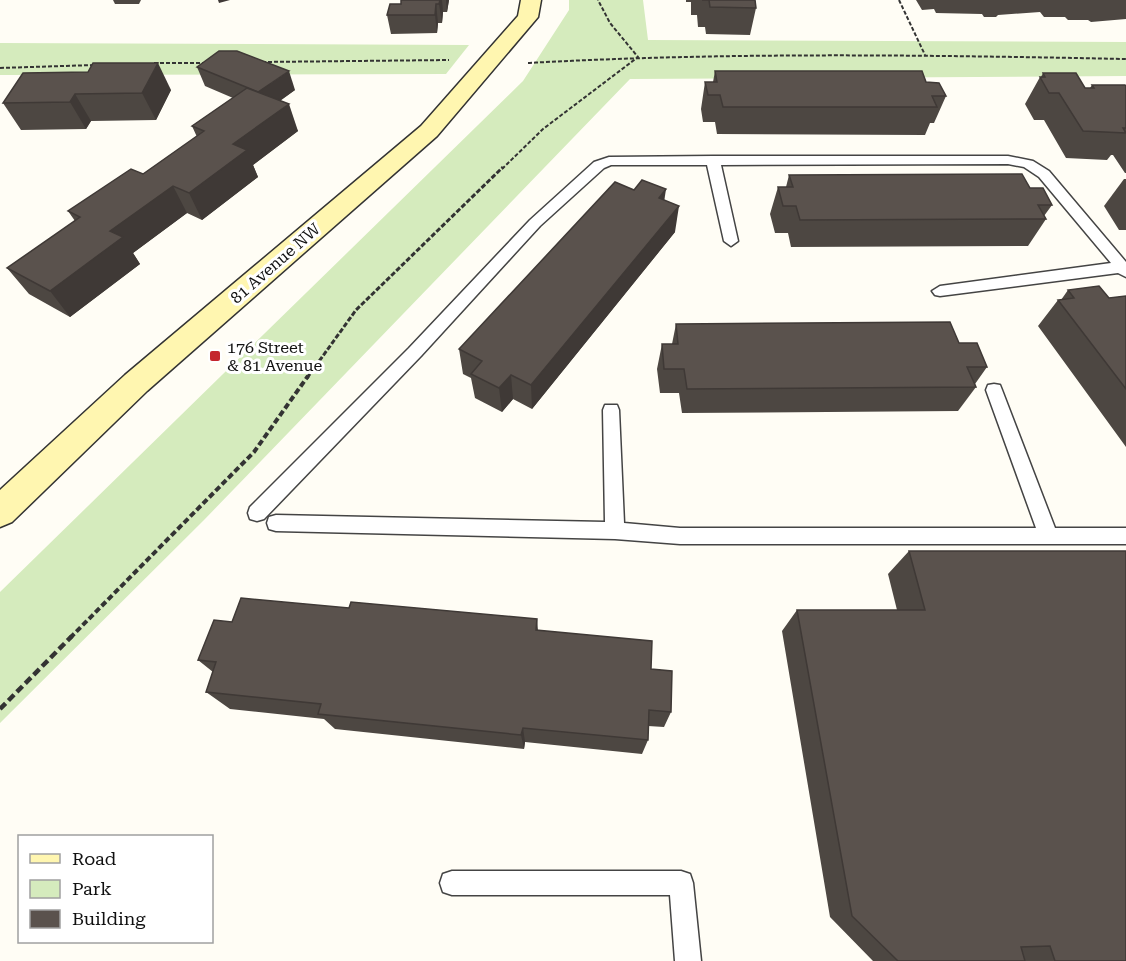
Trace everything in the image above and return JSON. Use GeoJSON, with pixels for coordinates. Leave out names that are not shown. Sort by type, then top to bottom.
{"type":"FeatureCollection","features":[{"type":"Feature","properties":{"kind":"street","name":"81 Avenue NW"},"geometry":{"type":"LineString","coordinates":[[0,512],[136,383],[429,131],[528,17],[531,0]]}},
{"type":"Feature","properties":{"kind":"lane"},"geometry":{"type":"LineString","coordinates":[[257,513],[415,352],[535,223],[599,165],[609,161],[628,159],[1008,159],[1028,164],[1044,174],[1124,269]]}},
{"type":"Feature","properties":{"kind":"lane"},"geometry":{"type":"LineString","coordinates":[[712,160],[731,241]]}},
{"type":"Feature","properties":{"kind":"lane"},"geometry":{"type":"LineString","coordinates":[[940,291],[1124,269]]}},
{"type":"Feature","properties":{"kind":"lane"},"geometry":{"type":"LineString","coordinates":[[994,390],[1048,536]]}},
{"type":"Feature","properties":{"kind":"lane"},"geometry":{"type":"LineString","coordinates":[[611,410],[615,531]]}},
{"type":"Feature","properties":{"kind":"lane"},"geometry":{"type":"LineString","coordinates":[[276,523],[615,531],[680,536],[1126,536]]}},
{"type":"Feature","properties":{"kind":"lane"},"geometry":{"type":"LineString","coordinates":[[452,883],[681,883],[688,961]]}},
{"type":"Feature","properties":{"kind":"path"},"geometry":{"type":"LineString","coordinates":[[598,0],[610,23],[638,57]]}},
{"type":"Feature","properties":{"kind":"path"},"geometry":{"type":"LineString","coordinates":[[899,0],[926,55]]}},
{"type":"Feature","properties":{"kind":"path"},"geometry":{"type":"LineString","coordinates":[[260,62],[521,64],[638,57],[926,55],[1126,60]]}},
{"type":"Feature","properties":{"kind":"path"},"geometry":{"type":"LineString","coordinates":[[0,709],[254,452],[356,310],[543,129],[638,57]]}},
{"type":"Feature","properties":{"kind":"path"},"geometry":{"type":"LineString","coordinates":[[143,64],[213,63]]}},
{"type":"Feature","properties":{"kind":"path"},"geometry":{"type":"LineString","coordinates":[[0,68],[95,65]]}},
{"type":"Feature","properties":{"kind":"green space"},"geometry":{"type":"Polygon","coordinates":[[[569,0],[643,0],[648,40],[1126,42],[1126,76],[630,79],[204,520],[0,723],[0,592],[523,81],[569,10],[569,0]]]}},
{"type":"Feature","properties":{"kind":"green space"},"geometry":{"type":"Polygon","coordinates":[[[0,43],[469,45],[446,74],[0,75],[0,43]]]}},
{"type":"Feature","properties":{"kind":"building"},"geometry":{"type":"Polygon","coordinates":[[[401,0],[440,0],[439,4],[436,4],[435,15],[387,15],[390,4],[401,4],[401,0]]]}},
{"type":"Feature","properties":{"kind":"building"},"geometry":{"type":"Polygon","coordinates":[[[709,0],[755,0],[756,8],[710,7],[709,0]]]}},
{"type":"Feature","properties":{"kind":"building"},"geometry":{"type":"Polygon","coordinates":[[[219,51],[237,51],[289,71],[258,92],[197,67],[219,51]]]}},
{"type":"Feature","properties":{"kind":"building"},"geometry":{"type":"Polygon","coordinates":[[[93,63],[158,63],[142,93],[75,94],[70,102],[3,103],[23,73],[88,72],[93,63]]]}},
{"type":"Feature","properties":{"kind":"building"},"geometry":{"type":"Polygon","coordinates":[[[715,71],[922,71],[926,82],[939,83],[946,96],[932,96],[937,107],[723,107],[720,95],[708,95],[705,82],[717,82],[715,71]]]}},
{"type":"Feature","properties":{"kind":"building"},"geometry":{"type":"Polygon","coordinates":[[[1043,73],[1076,73],[1085,88],[1094,88],[1092,85],[1125,85],[1126,128],[1123,128],[1126,133],[1083,131],[1059,93],[1049,93],[1040,77],[1045,77],[1043,73]]]}},
{"type":"Feature","properties":{"kind":"building"},"geometry":{"type":"Polygon","coordinates":[[[247,88],[289,104],[233,144],[247,150],[189,193],[173,186],[110,231],[123,237],[50,291],[7,268],[80,217],[68,211],[131,169],[143,174],[204,131],[192,126],[247,88]]]}},
{"type":"Feature","properties":{"kind":"building"},"geometry":{"type":"Polygon","coordinates":[[[1022,174],[1030,188],[1043,188],[1052,205],[1038,205],[1046,219],[800,220],[796,206],[783,206],[778,187],[793,187],[789,175],[1022,174]]]}},
{"type":"Feature","properties":{"kind":"building"},"geometry":{"type":"Polygon","coordinates":[[[642,180],[666,189],[659,198],[679,206],[531,385],[511,375],[499,388],[471,374],[482,361],[459,349],[615,182],[634,190],[642,180]]]}},
{"type":"Feature","properties":{"kind":"building"},"geometry":{"type":"Polygon","coordinates":[[[1099,286],[1109,298],[1126,296],[1126,389],[1058,300],[1074,298],[1068,290],[1099,286]]]}},
{"type":"Feature","properties":{"kind":"building"},"geometry":{"type":"Polygon","coordinates":[[[950,322],[959,343],[977,343],[987,367],[967,367],[976,387],[687,389],[684,369],[664,369],[662,344],[678,344],[676,324],[950,322]]]}},
{"type":"Feature","properties":{"kind":"building"},"geometry":{"type":"Polygon","coordinates":[[[909,551],[1126,551],[1126,961],[1055,961],[1050,946],[1021,947],[1025,961],[898,961],[852,916],[797,610],[925,610],[909,551]]]}},
{"type":"Feature","properties":{"kind":"building"},"geometry":{"type":"Polygon","coordinates":[[[241,598],[349,608],[351,602],[537,619],[536,630],[652,641],[651,669],[672,671],[671,712],[649,710],[648,740],[523,728],[521,735],[318,714],[321,704],[206,692],[216,662],[198,660],[214,620],[232,622],[241,598]]]}},
{"type":"Feature","properties":{"kind":"place","name":"176 Street & 81 Avenue"},"geometry":{"type":"Point","coordinates":[215,356]}}]}
